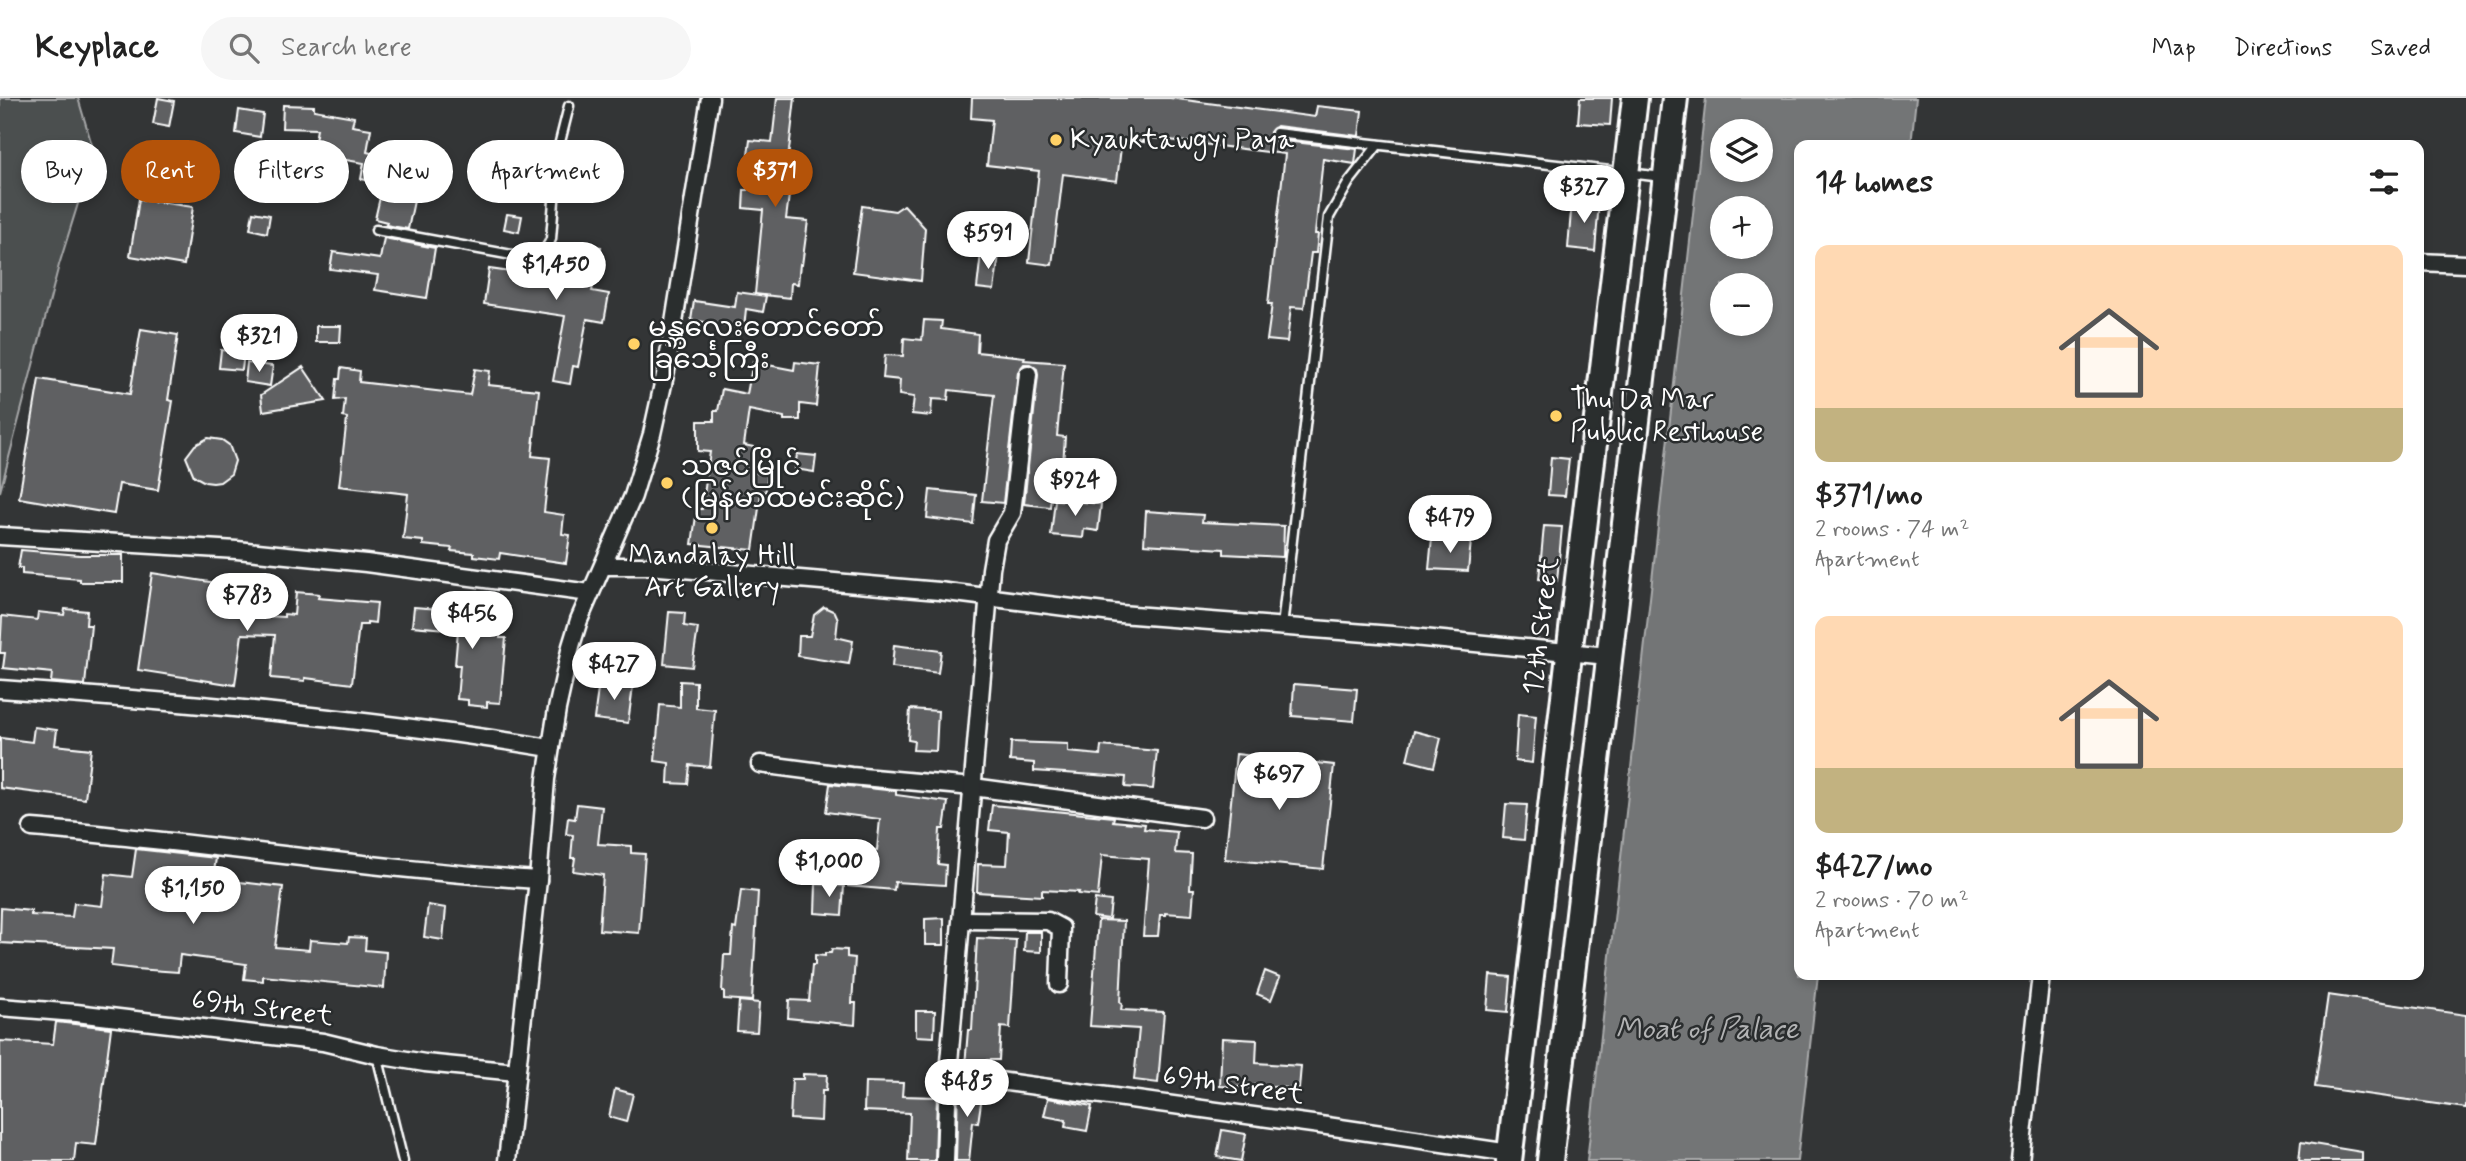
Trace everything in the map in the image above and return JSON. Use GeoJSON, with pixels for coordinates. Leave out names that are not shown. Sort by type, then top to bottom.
{"type":"FeatureCollection","features":[{"type":"Feature","properties":{"kind":"main road","name":"12th Street"},"geometry":{"type":"LineString","coordinates":[[1510,1157],[1635,98]]}},
{"type":"Feature","properties":{"kind":"main road"},"geometry":{"type":"LineString","coordinates":[[1550,1161],[1675,98]]}},
{"type":"Feature","properties":{"kind":"street"},"geometry":{"type":"LineString","coordinates":[[507,1161],[550,748],[571,646],[590,593],[604,566],[632,496],[652,434],[670,344],[710,98]]}},
{"type":"Feature","properties":{"kind":"street"},"geometry":{"type":"LineString","coordinates":[[2424,262],[2466,264]]}},
{"type":"Feature","properties":{"kind":"street"},"geometry":{"type":"LineString","coordinates":[[946,1161],[948,1074],[988,598],[996,540],[1012,513],[1028,373]]}},
{"type":"Feature","properties":{"kind":"street"},"geometry":{"type":"LineString","coordinates":[[0,536],[237,550],[354,561],[590,593]]}},
{"type":"Feature","properties":{"kind":"street"},"geometry":{"type":"LineString","coordinates":[[604,566],[685,569],[939,591],[1120,614],[1392,635],[1608,656]]}},
{"type":"Feature","properties":{"kind":"street"},"geometry":{"type":"LineString","coordinates":[[0,689],[317,716],[550,748]]}},
{"type":"Feature","properties":{"kind":"street"},"geometry":{"type":"LineString","coordinates":[[760,764],[851,776],[973,787],[1202,818]]}},
{"type":"Feature","properties":{"kind":"street"},"geometry":{"type":"LineString","coordinates":[[32,828],[538,880]]}},
{"type":"Feature","properties":{"kind":"street"},"geometry":{"type":"LineString","coordinates":[[962,920],[1048,921],[1056,924],[1061,928],[1062,937],[1059,984]]}},
{"type":"Feature","properties":{"kind":"street"},"geometry":{"type":"LineString","coordinates":[[2020,1161],[2040,980]]}},
{"type":"Feature","properties":{"kind":"street","name":"69th Street"},"geometry":{"type":"LineString","coordinates":[[0,1007],[76,1013],[323,1042],[425,1063],[516,1072]]}},
{"type":"Feature","properties":{"kind":"street","name":"69th Street"},"geometry":{"type":"LineString","coordinates":[[948,1074],[1328,1126],[1510,1157]]}},
{"type":"Feature","properties":{"kind":"lane"},"geometry":{"type":"LineString","coordinates":[[376,230],[523,257],[539,254],[549,245],[551,239],[558,150],[569,106]]}},
{"type":"Feature","properties":{"kind":"lane"},"geometry":{"type":"LineString","coordinates":[[1276,133],[1666,177]]}},
{"type":"Feature","properties":{"kind":"lane"},"geometry":{"type":"LineString","coordinates":[[1282,627],[1329,217],[1349,183],[1378,145]]}},
{"type":"Feature","properties":{"kind":"lane"},"geometry":{"type":"LineString","coordinates":[[377,1055],[403,1161]]}},
{"type":"Feature","properties":{"kind":"shaded area"},"geometry":{"type":"Polygon","coordinates":[[[0,98],[78,98],[90,140],[21,140],[21,203],[78,203],[59,265],[0,492],[0,98]]]}},
{"type":"Feature","properties":{"kind":"water","name":"Moat of Palace"},"geometry":{"type":"Polygon","coordinates":[[[1706,98],[1916,98],[1912,140],[1794,140],[1794,980],[1817,980],[1797,1161],[1587,1161],[1706,98]]]}},
{"type":"Feature","properties":{"kind":"building"},"geometry":{"type":"Polygon","coordinates":[[[158,98],[174,101],[169,127],[153,124],[158,98]]]}},
{"type":"Feature","properties":{"kind":"building"},"geometry":{"type":"Polygon","coordinates":[[[777,98],[795,98],[784,194],[789,195],[786,219],[808,221],[798,284],[791,283],[790,298],[755,294],[763,210],[743,208],[752,156],[748,155],[750,140],[772,142],[777,98]]]}},
{"type":"Feature","properties":{"kind":"building"},"geometry":{"type":"Polygon","coordinates":[[[972,98],[1170,98],[1315,117],[1317,106],[1362,111],[1359,136],[1277,126],[1270,132],[1270,136],[1275,140],[1357,149],[1355,164],[1323,159],[1315,234],[1318,234],[1316,253],[1311,253],[1304,308],[1291,307],[1287,342],[1267,340],[1272,304],[1268,304],[1285,154],[1144,137],[1144,142],[1122,139],[1117,181],[1063,174],[1052,265],[1029,262],[1039,171],[987,165],[992,120],[971,118],[972,98]]]}},
{"type":"Feature","properties":{"kind":"building"},"geometry":{"type":"Polygon","coordinates":[[[1580,98],[1612,98],[1610,125],[1578,123],[1580,98]]]}},
{"type":"Feature","properties":{"kind":"building"},"geometry":{"type":"Polygon","coordinates":[[[283,105],[314,106],[314,110],[354,117],[352,126],[371,129],[369,140],[363,140],[363,163],[349,160],[349,140],[315,140],[317,129],[282,128],[283,105]]]}},
{"type":"Feature","properties":{"kind":"building"},"geometry":{"type":"Polygon","coordinates":[[[239,110],[263,114],[260,137],[236,133],[239,110]]]}},
{"type":"Feature","properties":{"kind":"building"},"geometry":{"type":"Polygon","coordinates":[[[1572,199],[1599,202],[1595,251],[1568,248],[1572,199]]]}},
{"type":"Feature","properties":{"kind":"building"},"geometry":{"type":"Polygon","coordinates":[[[138,203],[193,207],[184,265],[130,256],[138,203]]]}},
{"type":"Feature","properties":{"kind":"building"},"geometry":{"type":"Polygon","coordinates":[[[379,203],[414,203],[408,229],[386,225],[387,222],[375,219],[379,203]]]}},
{"type":"Feature","properties":{"kind":"building"},"geometry":{"type":"Polygon","coordinates":[[[904,205],[925,228],[921,281],[853,272],[862,206],[895,211],[904,205]]]}},
{"type":"Feature","properties":{"kind":"building"},"geometry":{"type":"Polygon","coordinates":[[[253,212],[270,215],[267,233],[250,229],[253,212]]]}},
{"type":"Feature","properties":{"kind":"building"},"geometry":{"type":"Polygon","coordinates":[[[507,214],[522,216],[519,232],[504,229],[507,214]]]}},
{"type":"Feature","properties":{"kind":"building"},"geometry":{"type":"Polygon","coordinates":[[[384,238],[435,248],[427,298],[375,290],[378,275],[330,269],[333,252],[380,259],[384,238]]]}},
{"type":"Feature","properties":{"kind":"building"},"geometry":{"type":"Polygon","coordinates":[[[576,242],[601,247],[592,291],[609,294],[604,322],[587,319],[578,367],[573,366],[570,384],[553,381],[565,316],[484,304],[489,269],[569,280],[576,242]]]}},
{"type":"Feature","properties":{"kind":"building"},"geometry":{"type":"Polygon","coordinates":[[[981,253],[999,255],[994,290],[977,288],[981,253]]]}},
{"type":"Feature","properties":{"kind":"building"},"geometry":{"type":"Polygon","coordinates":[[[737,292],[766,296],[763,312],[746,309],[744,328],[691,320],[694,301],[735,307],[737,292]]]}},
{"type":"Feature","properties":{"kind":"building"},"geometry":{"type":"Polygon","coordinates":[[[924,320],[942,321],[941,329],[978,334],[977,352],[1064,363],[1057,436],[1065,437],[1063,464],[1054,463],[1050,507],[1024,504],[1037,369],[1030,364],[1024,364],[1018,372],[1003,503],[982,501],[994,395],[949,390],[948,400],[932,399],[931,416],[912,414],[914,397],[899,395],[900,380],[883,378],[885,355],[903,356],[904,338],[922,340],[924,320]]]}},
{"type":"Feature","properties":{"kind":"building"},"geometry":{"type":"Polygon","coordinates":[[[316,326],[341,326],[340,342],[316,342],[316,326]]]}},
{"type":"Feature","properties":{"kind":"building"},"geometry":{"type":"Polygon","coordinates":[[[141,329],[178,335],[168,400],[173,401],[158,490],[119,484],[114,514],[19,498],[39,379],[130,394],[141,329]]]}},
{"type":"Feature","properties":{"kind":"building"},"geometry":{"type":"Polygon","coordinates":[[[221,350],[244,353],[242,370],[219,368],[221,350]]]}},
{"type":"Feature","properties":{"kind":"building"},"geometry":{"type":"Polygon","coordinates":[[[753,362],[794,370],[795,362],[820,365],[816,406],[800,404],[800,420],[784,420],[784,417],[749,410],[744,445],[754,447],[750,472],[768,475],[765,494],[761,494],[753,550],[692,544],[697,509],[702,509],[710,452],[698,451],[698,421],[714,421],[714,411],[718,411],[722,389],[747,394],[753,362]]]}},
{"type":"Feature","properties":{"kind":"building"},"geometry":{"type":"Polygon","coordinates":[[[247,363],[273,366],[270,386],[245,382],[247,363]]]}},
{"type":"Feature","properties":{"kind":"building"},"geometry":{"type":"Polygon","coordinates":[[[303,367],[326,401],[263,411],[261,395],[303,367]]]}},
{"type":"Feature","properties":{"kind":"building"},"geometry":{"type":"Polygon","coordinates":[[[341,368],[360,371],[359,382],[470,395],[475,369],[490,371],[488,385],[539,390],[532,456],[550,458],[544,512],[564,515],[562,534],[570,535],[566,563],[500,553],[499,559],[474,556],[474,553],[451,551],[452,548],[423,545],[423,541],[403,539],[408,494],[339,486],[347,418],[343,417],[345,399],[335,400],[341,368]]]}},
{"type":"Feature","properties":{"kind":"building"},"geometry":{"type":"Polygon","coordinates":[[[208,438],[222,440],[229,445],[235,461],[231,474],[220,482],[205,482],[194,476],[186,457],[195,445],[208,438]]]}},
{"type":"Feature","properties":{"kind":"building"},"geometry":{"type":"Polygon","coordinates":[[[797,454],[816,456],[814,472],[795,469],[797,454]]]}},
{"type":"Feature","properties":{"kind":"building"},"geometry":{"type":"Polygon","coordinates":[[[1551,457],[1569,459],[1565,496],[1548,495],[1551,457]]]}},
{"type":"Feature","properties":{"kind":"building"},"geometry":{"type":"Polygon","coordinates":[[[930,490],[976,495],[973,524],[927,518],[930,490]]]}},
{"type":"Feature","properties":{"kind":"building"},"geometry":{"type":"Polygon","coordinates":[[[1055,500],[1101,504],[1098,531],[1084,529],[1083,538],[1051,535],[1055,500]]]}},
{"type":"Feature","properties":{"kind":"building"},"geometry":{"type":"Polygon","coordinates":[[[1146,511],[1203,515],[1202,522],[1284,526],[1283,557],[1224,554],[1224,549],[1144,544],[1146,511]]]}},
{"type":"Feature","properties":{"kind":"building"},"geometry":{"type":"Polygon","coordinates":[[[1544,526],[1562,527],[1557,581],[1539,579],[1544,526]]]}},
{"type":"Feature","properties":{"kind":"building"},"geometry":{"type":"Polygon","coordinates":[[[1432,538],[1471,541],[1468,571],[1429,569],[1432,538]]]}},
{"type":"Feature","properties":{"kind":"building"},"geometry":{"type":"Polygon","coordinates":[[[21,550],[80,555],[123,555],[123,582],[80,582],[80,579],[22,574],[22,568],[18,568],[21,550]]]}},
{"type":"Feature","properties":{"kind":"building"},"geometry":{"type":"Polygon","coordinates":[[[152,573],[249,588],[245,615],[294,615],[296,592],[319,594],[318,598],[377,603],[375,623],[359,625],[352,684],[305,678],[305,681],[271,678],[275,635],[242,634],[235,685],[138,670],[152,573]]]}},
{"type":"Feature","properties":{"kind":"building"},"geometry":{"type":"Polygon","coordinates":[[[414,607],[502,614],[500,638],[506,638],[500,703],[487,702],[487,707],[468,705],[468,700],[457,699],[460,665],[455,665],[458,630],[412,626],[414,607]]]}},
{"type":"Feature","properties":{"kind":"building"},"geometry":{"type":"Polygon","coordinates":[[[824,607],[835,612],[838,619],[836,637],[853,641],[849,664],[798,656],[799,636],[810,636],[814,615],[824,607]]]}},
{"type":"Feature","properties":{"kind":"building"},"geometry":{"type":"Polygon","coordinates":[[[65,609],[87,611],[86,625],[91,625],[85,685],[51,682],[52,673],[3,668],[5,653],[0,653],[2,616],[37,620],[38,612],[64,615],[65,609]]]}},
{"type":"Feature","properties":{"kind":"building"},"geometry":{"type":"Polygon","coordinates":[[[669,612],[685,613],[684,626],[698,628],[692,667],[664,664],[669,612]]]}},
{"type":"Feature","properties":{"kind":"building"},"geometry":{"type":"Polygon","coordinates":[[[894,645],[941,651],[938,673],[892,667],[894,645]]]}},
{"type":"Feature","properties":{"kind":"building"},"geometry":{"type":"Polygon","coordinates":[[[680,681],[696,682],[696,708],[715,710],[710,767],[690,765],[688,784],[668,783],[669,763],[655,761],[660,705],[680,707],[680,681]]]}},
{"type":"Feature","properties":{"kind":"building"},"geometry":{"type":"Polygon","coordinates":[[[599,682],[633,686],[628,723],[594,719],[599,682]]]}},
{"type":"Feature","properties":{"kind":"building"},"geometry":{"type":"Polygon","coordinates":[[[1294,684],[1357,689],[1354,721],[1292,716],[1294,684]]]}},
{"type":"Feature","properties":{"kind":"building"},"geometry":{"type":"Polygon","coordinates":[[[910,709],[938,711],[936,751],[913,750],[914,741],[908,740],[910,709]]]}},
{"type":"Feature","properties":{"kind":"building"},"geometry":{"type":"Polygon","coordinates":[[[1518,714],[1536,716],[1532,763],[1515,761],[1518,714]]]}},
{"type":"Feature","properties":{"kind":"building"},"geometry":{"type":"Polygon","coordinates":[[[34,727],[57,730],[55,745],[91,749],[85,799],[0,788],[0,738],[32,742],[34,727]]]}},
{"type":"Feature","properties":{"kind":"building"},"geometry":{"type":"Polygon","coordinates":[[[1414,731],[1441,738],[1434,767],[1407,760],[1414,731]]]}},
{"type":"Feature","properties":{"kind":"building"},"geometry":{"type":"Polygon","coordinates":[[[1011,742],[1068,744],[1068,752],[1100,755],[1101,746],[1157,751],[1153,789],[1125,787],[1126,777],[1034,771],[1034,763],[1010,761],[1011,742]]]}},
{"type":"Feature","properties":{"kind":"building"},"geometry":{"type":"Polygon","coordinates":[[[1236,754],[1334,765],[1323,869],[1225,859],[1236,754]]]}},
{"type":"Feature","properties":{"kind":"building"},"geometry":{"type":"Polygon","coordinates":[[[830,784],[896,791],[896,795],[948,802],[944,829],[940,829],[938,864],[946,865],[945,885],[895,882],[894,890],[848,886],[851,848],[877,850],[880,819],[826,812],[830,784]]]}},
{"type":"Feature","properties":{"kind":"building"},"geometry":{"type":"Polygon","coordinates":[[[577,804],[602,807],[598,844],[631,846],[631,853],[645,854],[639,933],[599,930],[603,875],[573,871],[573,835],[566,834],[568,818],[575,819],[577,804]]]}},
{"type":"Feature","properties":{"kind":"building"},"geometry":{"type":"Polygon","coordinates":[[[1506,804],[1527,805],[1524,840],[1503,838],[1506,804]]]}},
{"type":"Feature","properties":{"kind":"building"},"geometry":{"type":"Polygon","coordinates":[[[992,805],[1114,817],[1113,821],[1145,824],[1144,829],[1177,832],[1175,853],[1192,854],[1192,915],[1160,915],[1158,936],[1143,936],[1149,859],[1102,855],[1098,896],[1042,890],[1042,896],[977,892],[978,864],[1007,865],[1009,832],[989,830],[992,805]]]}},
{"type":"Feature","properties":{"kind":"building"},"geometry":{"type":"Polygon","coordinates":[[[136,849],[216,858],[213,879],[283,887],[275,947],[309,950],[310,940],[348,943],[349,937],[366,938],[365,950],[386,952],[384,988],[263,976],[263,981],[244,979],[246,964],[180,955],[178,972],[136,969],[111,966],[113,949],[0,943],[1,908],[31,911],[31,915],[72,917],[74,903],[102,906],[106,874],[132,877],[136,849]]]}},
{"type":"Feature","properties":{"kind":"building"},"geometry":{"type":"Polygon","coordinates":[[[816,884],[844,886],[842,915],[815,913],[816,884]]]}},
{"type":"Feature","properties":{"kind":"building"},"geometry":{"type":"Polygon","coordinates":[[[741,890],[758,892],[752,1001],[724,999],[722,991],[724,955],[731,955],[733,928],[736,929],[741,890]]]}},
{"type":"Feature","properties":{"kind":"building"},"geometry":{"type":"Polygon","coordinates":[[[1095,899],[1111,901],[1109,919],[1093,917],[1095,899]]]}},
{"type":"Feature","properties":{"kind":"building"},"geometry":{"type":"Polygon","coordinates":[[[428,905],[446,908],[443,940],[424,937],[428,905]]]}},
{"type":"Feature","properties":{"kind":"building"},"geometry":{"type":"Polygon","coordinates":[[[944,918],[944,945],[925,945],[925,919],[944,918]]]}},
{"type":"Feature","properties":{"kind":"building"},"geometry":{"type":"Polygon","coordinates":[[[1098,920],[1124,921],[1121,1010],[1164,1012],[1158,1083],[1134,1080],[1139,1029],[1090,1026],[1098,920]]]}},
{"type":"Feature","properties":{"kind":"building"},"geometry":{"type":"Polygon","coordinates":[[[1025,932],[1041,932],[1041,952],[1024,951],[1025,932]]]}},
{"type":"Feature","properties":{"kind":"building"},"geometry":{"type":"Polygon","coordinates":[[[977,938],[1016,940],[1010,1028],[1001,1027],[999,1060],[987,1060],[986,1069],[965,1066],[968,1030],[972,1030],[977,938]]]}},
{"type":"Feature","properties":{"kind":"building"},"geometry":{"type":"Polygon","coordinates":[[[832,949],[847,950],[847,957],[855,958],[852,1003],[856,1003],[855,1025],[788,1018],[789,1000],[809,1001],[815,955],[825,956],[825,953],[831,953],[832,949]]]}},
{"type":"Feature","properties":{"kind":"building"},"geometry":{"type":"Polygon","coordinates":[[[1265,971],[1280,977],[1271,1000],[1257,994],[1265,971]]]}},
{"type":"Feature","properties":{"kind":"building"},"geometry":{"type":"Polygon","coordinates":[[[1490,975],[1511,977],[1508,1012],[1487,1010],[1490,975]]]}},
{"type":"Feature","properties":{"kind":"building"},"geometry":{"type":"Polygon","coordinates":[[[2328,995],[2466,1015],[2466,1108],[2315,1087],[2328,995]]]}},
{"type":"Feature","properties":{"kind":"building"},"geometry":{"type":"Polygon","coordinates":[[[739,1001],[759,1003],[757,1032],[737,1031],[739,1001]]]}},
{"type":"Feature","properties":{"kind":"building"},"geometry":{"type":"Polygon","coordinates":[[[916,1011],[935,1011],[934,1037],[916,1036],[916,1011]]]}},
{"type":"Feature","properties":{"kind":"building"},"geometry":{"type":"Polygon","coordinates":[[[56,1022],[111,1028],[96,1145],[76,1143],[74,1161],[0,1161],[0,1041],[53,1044],[56,1022]]]}},
{"type":"Feature","properties":{"kind":"building"},"geometry":{"type":"Polygon","coordinates":[[[1222,1038],[1257,1040],[1256,1063],[1301,1066],[1299,1089],[1255,1085],[1255,1088],[1220,1086],[1222,1038]]]}},
{"type":"Feature","properties":{"kind":"building"},"geometry":{"type":"Polygon","coordinates":[[[803,1074],[827,1075],[826,1091],[822,1091],[821,1121],[790,1119],[792,1079],[803,1079],[803,1074]]]}},
{"type":"Feature","properties":{"kind":"building"},"geometry":{"type":"Polygon","coordinates":[[[865,1082],[903,1083],[902,1096],[937,1097],[935,1161],[908,1161],[910,1113],[864,1111],[865,1082]]]}},
{"type":"Feature","properties":{"kind":"building"},"geometry":{"type":"Polygon","coordinates":[[[958,1086],[983,1089],[978,1123],[973,1122],[969,1161],[956,1161],[958,1086]]]}},
{"type":"Feature","properties":{"kind":"building"},"geometry":{"type":"Polygon","coordinates":[[[615,1089],[633,1094],[626,1122],[609,1117],[615,1089]]]}},
{"type":"Feature","properties":{"kind":"building"},"geometry":{"type":"Polygon","coordinates":[[[1048,1098],[1092,1106],[1087,1131],[1065,1127],[1066,1120],[1044,1116],[1048,1098]]]}},
{"type":"Feature","properties":{"kind":"building"},"geometry":{"type":"Polygon","coordinates":[[[1222,1130],[1246,1134],[1241,1161],[1217,1157],[1222,1130]]]}},
{"type":"Feature","properties":{"kind":"building"},"geometry":{"type":"Polygon","coordinates":[[[2301,1142],[2362,1152],[2362,1161],[2299,1161],[2301,1142]]]}},
{"type":"Feature","properties":{"kind":"place","name":"Kyauktawgyi Paya"},"geometry":{"type":"Point","coordinates":[1056,140]}},
{"type":"Feature","properties":{"kind":"place","name":"မန္တလေးတောင်တော် ‌ခြင်္သေ့ကြီး"},"geometry":{"type":"Point","coordinates":[634,344]}},
{"type":"Feature","properties":{"kind":"place","name":"Thu Da Mar Public Resthouse"},"geometry":{"type":"Point","coordinates":[1556,416]}},
{"type":"Feature","properties":{"kind":"place","name":"သဇင်မြိုင် (မြန်မာထမင်းဆိုင်)"},"geometry":{"type":"Point","coordinates":[667,483]}},
{"type":"Feature","properties":{"kind":"place","name":"Mandalay Hill Art Gallery"},"geometry":{"type":"Point","coordinates":[712,528]}}]}
